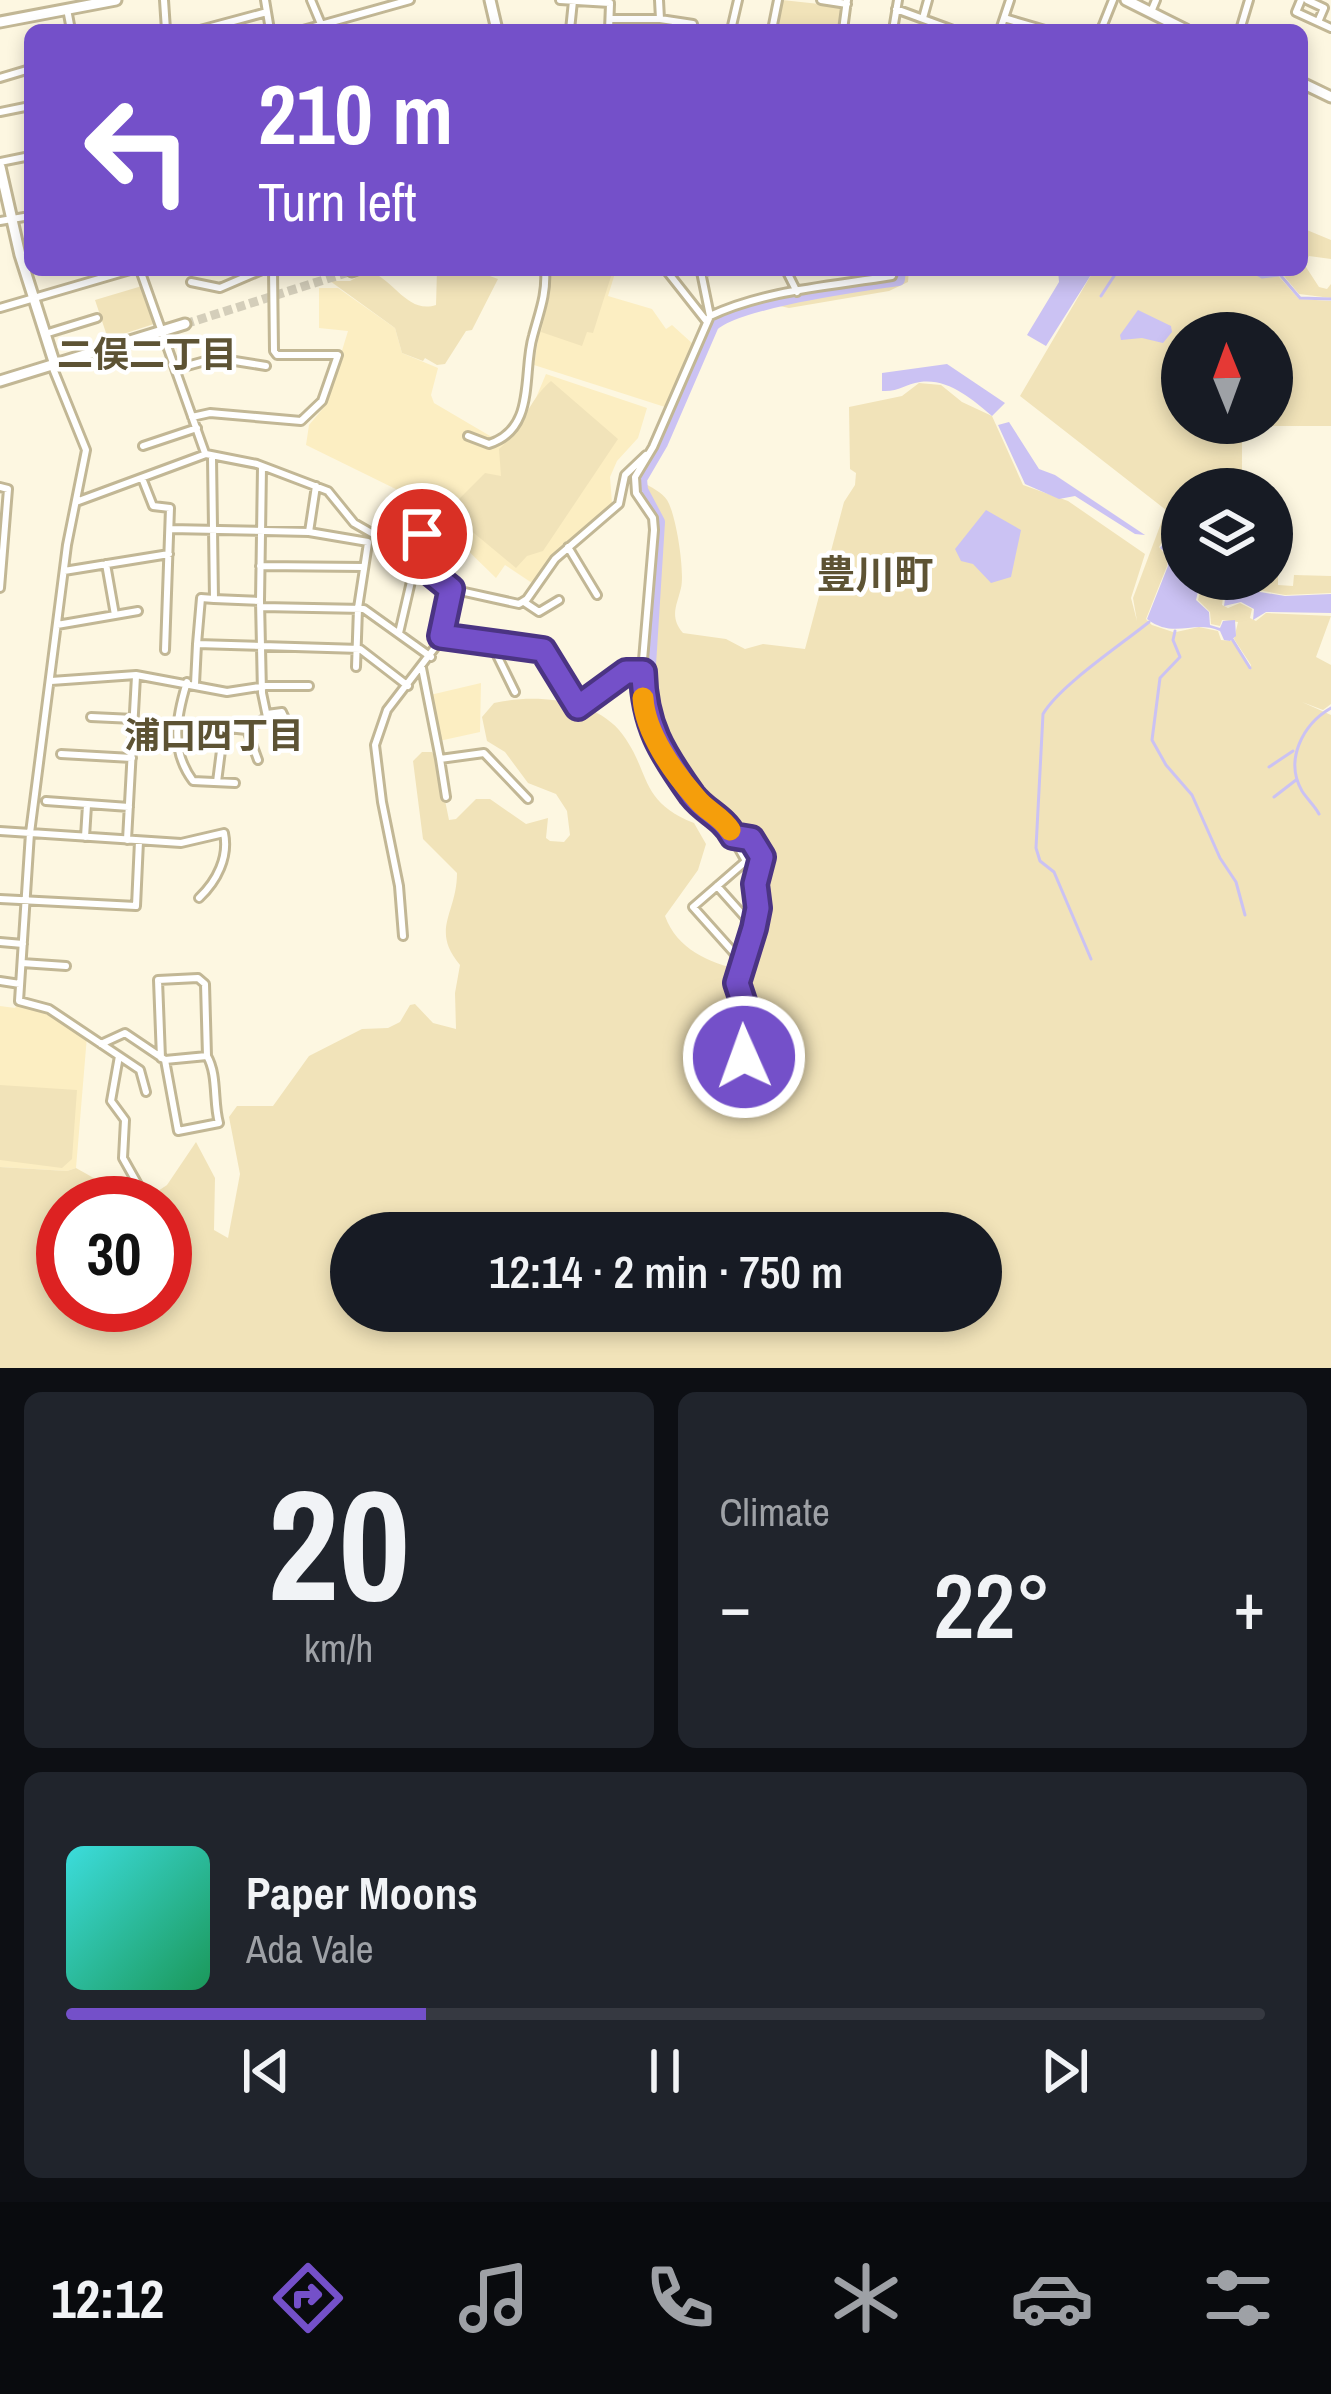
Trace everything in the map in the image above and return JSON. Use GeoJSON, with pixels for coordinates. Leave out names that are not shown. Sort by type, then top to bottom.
{"type":"FeatureCollection","features":[{"type":"Feature","properties":{"kind":"street"},"geometry":{"type":"LineString","coordinates":[[0,22],[116,0]]}},
{"type":"Feature","properties":{"kind":"street"},"geometry":{"type":"LineString","coordinates":[[265,0],[269,24]]}},
{"type":"Feature","properties":{"kind":"street"},"geometry":{"type":"LineString","coordinates":[[311,0],[321,24],[406,1]]}},
{"type":"Feature","properties":{"kind":"street"},"geometry":{"type":"LineString","coordinates":[[560,0],[610,2],[610,24]]}},
{"type":"Feature","properties":{"kind":"street"},"geometry":{"type":"LineString","coordinates":[[659,0],[660,19]]}},
{"type":"Feature","properties":{"kind":"street"},"geometry":{"type":"LineString","coordinates":[[821,0],[847,2]]}},
{"type":"Feature","properties":{"kind":"street"},"geometry":{"type":"LineString","coordinates":[[923,18],[928,0]]}},
{"type":"Feature","properties":{"kind":"street"},"geometry":{"type":"LineString","coordinates":[[1002,24],[1010,0]]}},
{"type":"Feature","properties":{"kind":"street"},"geometry":{"type":"LineString","coordinates":[[1126,0],[1163,24]]}},
{"type":"Feature","properties":{"kind":"street"},"geometry":{"type":"LineString","coordinates":[[1150,12],[1156,0]]}},
{"type":"Feature","properties":{"kind":"street"},"geometry":{"type":"LineString","coordinates":[[1318,22],[1324,8],[1304,0],[1296,12],[1331,28]]}},
{"type":"Feature","properties":{"kind":"street"},"geometry":{"type":"LineString","coordinates":[[897,4],[938,24]]}},
{"type":"Feature","properties":{"kind":"street"},"geometry":{"type":"LineString","coordinates":[[222,24],[267,12]]}},
{"type":"Feature","properties":{"kind":"street"},"geometry":{"type":"LineString","coordinates":[[610,19],[693,24]]}},
{"type":"Feature","properties":{"kind":"street"},"geometry":{"type":"LineString","coordinates":[[1004,19],[1023,24]]}},
{"type":"Feature","properties":{"kind":"street"},"geometry":{"type":"LineString","coordinates":[[0,164],[6,221],[24,272]]}},
{"type":"Feature","properties":{"kind":"street"},"geometry":{"type":"LineString","coordinates":[[26,276],[85,446],[31,833],[19,1001],[49,1009],[140,1070],[146,1092]]}},
{"type":"Feature","properties":{"kind":"street"},"geometry":{"type":"LineString","coordinates":[[84,276],[89,284],[106,276]]}},
{"type":"Feature","properties":{"kind":"street"},"geometry":{"type":"LineString","coordinates":[[142,276],[209,456],[214,599]]}},
{"type":"Feature","properties":{"kind":"street"},"geometry":{"type":"LineString","coordinates":[[237,276],[238,281]]}},
{"type":"Feature","properties":{"kind":"street"},"geometry":{"type":"LineString","coordinates":[[191,282],[218,289],[249,276]]}},
{"type":"Feature","properties":{"kind":"street"},"geometry":{"type":"LineString","coordinates":[[192,417],[225,413],[302,421],[322,400],[338,356],[277,355],[273,276]]}},
{"type":"Feature","properties":{"kind":"street"},"geometry":{"type":"LineString","coordinates":[[468,436],[489,444],[506,436],[518,420],[529,386],[529,354],[541,314],[544,276]]}},
{"type":"Feature","properties":{"kind":"street"},"geometry":{"type":"LineString","coordinates":[[672,276],[709,319]]}},
{"type":"Feature","properties":{"kind":"street"},"geometry":{"type":"LineString","coordinates":[[701,276],[709,319],[634,483],[638,499],[653,518],[643,706],[656,740],[692,795],[722,819],[746,861],[693,907],[744,964]]}},
{"type":"Feature","properties":{"kind":"street"},"geometry":{"type":"LineString","coordinates":[[789,276],[797,292]]}},
{"type":"Feature","properties":{"kind":"street"},"geometry":{"type":"LineString","coordinates":[[709,319],[728,308],[892,276]]}},
{"type":"Feature","properties":{"kind":"street"},"geometry":{"type":"LineString","coordinates":[[0,308],[86,280]]}},
{"type":"Feature","properties":{"kind":"street"},"geometry":{"type":"LineString","coordinates":[[45,334],[97,318]]}},
{"type":"Feature","properties":{"kind":"street"},"geometry":{"type":"LineString","coordinates":[[0,381],[185,324]]}},
{"type":"Feature","properties":{"kind":"street"},"geometry":{"type":"LineString","coordinates":[[176,369],[216,358],[266,366]]}},
{"type":"Feature","properties":{"kind":"street"},"geometry":{"type":"LineString","coordinates":[[143,446],[197,428]]}},
{"type":"Feature","properties":{"kind":"street"},"geometry":{"type":"LineString","coordinates":[[524,602],[568,548],[619,504],[625,475],[650,452]]}},
{"type":"Feature","properties":{"kind":"street"},"geometry":{"type":"LineString","coordinates":[[76,502],[209,456],[262,466],[328,491],[369,538]]}},
{"type":"Feature","properties":{"kind":"street"},"geometry":{"type":"LineString","coordinates":[[179,722],[247,730],[266,719],[262,466]]}},
{"type":"Feature","properties":{"kind":"street"},"geometry":{"type":"LineString","coordinates":[[142,478],[153,506],[170,508],[165,650]]}},
{"type":"Feature","properties":{"kind":"street"},"geometry":{"type":"LineString","coordinates":[[309,532],[316,486]]}},
{"type":"Feature","properties":{"kind":"street"},"geometry":{"type":"LineString","coordinates":[[0,488],[8,489],[0,588]]}},
{"type":"Feature","properties":{"kind":"street"},"geometry":{"type":"LineString","coordinates":[[170,529],[369,538],[408,554],[451,589],[509,603],[524,602],[539,612],[559,600]]}},
{"type":"Feature","properties":{"kind":"street"},"geometry":{"type":"LineString","coordinates":[[408,554],[422,534],[442,554]]}},
{"type":"Feature","properties":{"kind":"street"},"geometry":{"type":"LineString","coordinates":[[356,667],[358,608],[369,538]]}},
{"type":"Feature","properties":{"kind":"street"},"geometry":{"type":"LineString","coordinates":[[568,548],[598,595]]}},
{"type":"Feature","properties":{"kind":"street"},"geometry":{"type":"LineString","coordinates":[[64,571],[170,554]]}},
{"type":"Feature","properties":{"kind":"street"},"geometry":{"type":"LineString","coordinates":[[398,634],[416,560]]}},
{"type":"Feature","properties":{"kind":"street"},"geometry":{"type":"LineString","coordinates":[[106,565],[116,615]]}},
{"type":"Feature","properties":{"kind":"street"},"geometry":{"type":"LineString","coordinates":[[260,566],[364,567]]}},
{"type":"Feature","properties":{"kind":"street"},"geometry":{"type":"LineString","coordinates":[[403,935],[375,746],[387,710],[431,657],[441,636],[451,589]]}},
{"type":"Feature","properties":{"kind":"street"},"geometry":{"type":"LineString","coordinates":[[235,782],[193,781],[177,760],[201,598],[358,608],[431,657]]}},
{"type":"Feature","properties":{"kind":"street"},"geometry":{"type":"LineString","coordinates":[[57,625],[138,611]]}},
{"type":"Feature","properties":{"kind":"street"},"geometry":{"type":"LineString","coordinates":[[441,636],[543,650],[578,707],[626,672],[643,672]]}},
{"type":"Feature","properties":{"kind":"street"},"geometry":{"type":"LineString","coordinates":[[491,643],[515,692]]}},
{"type":"Feature","properties":{"kind":"street"},"geometry":{"type":"LineString","coordinates":[[196,644],[357,649],[408,686]]}},
{"type":"Feature","properties":{"kind":"street"},"geometry":{"type":"LineString","coordinates":[[422,668],[446,797]]}},
{"type":"Feature","properties":{"kind":"street"},"geometry":{"type":"LineString","coordinates":[[50,681],[136,675],[227,692],[308,686]]}},
{"type":"Feature","properties":{"kind":"street"},"geometry":{"type":"LineString","coordinates":[[127,840],[136,675]]}},
{"type":"Feature","properties":{"kind":"street"},"geometry":{"type":"LineString","coordinates":[[267,714],[282,712],[296,742]]}},
{"type":"Feature","properties":{"kind":"street"},"geometry":{"type":"LineString","coordinates":[[91,717],[134,719]]}},
{"type":"Feature","properties":{"kind":"street"},"geometry":{"type":"LineString","coordinates":[[218,782],[224,727]]}},
{"type":"Feature","properties":{"kind":"street"},"geometry":{"type":"LineString","coordinates":[[247,730],[257,760]]}},
{"type":"Feature","properties":{"kind":"street"},"geometry":{"type":"LineString","coordinates":[[440,759],[484,753],[528,799]]}},
{"type":"Feature","properties":{"kind":"street"},"geometry":{"type":"LineString","coordinates":[[61,754],[132,758]]}},
{"type":"Feature","properties":{"kind":"street"},"geometry":{"type":"LineString","coordinates":[[46,801],[129,807]]}},
{"type":"Feature","properties":{"kind":"street"},"geometry":{"type":"LineString","coordinates":[[85,837],[87,804]]}},
{"type":"Feature","properties":{"kind":"street"},"geometry":{"type":"LineString","coordinates":[[0,832],[188,843],[224,832],[226,852],[216,882],[199,898]]}},
{"type":"Feature","properties":{"kind":"street"},"geometry":{"type":"LineString","coordinates":[[733,836],[751,839],[762,857],[755,884],[757,931],[737,983],[745,1007],[744,1057]]}},
{"type":"Feature","properties":{"kind":"street"},"geometry":{"type":"LineString","coordinates":[[0,899],[136,906],[139,841]]}},
{"type":"Feature","properties":{"kind":"street"},"geometry":{"type":"LineString","coordinates":[[717,886],[757,931]]}},
{"type":"Feature","properties":{"kind":"street"},"geometry":{"type":"LineString","coordinates":[[0,942],[23,944]]}},
{"type":"Feature","properties":{"kind":"street"},"geometry":{"type":"LineString","coordinates":[[22,963],[66,966]]}},
{"type":"Feature","properties":{"kind":"street"},"geometry":{"type":"LineString","coordinates":[[198,978],[205,984],[207,1056],[213,1065],[219,1123],[178,1131],[163,1059],[158,980],[198,978]]}},
{"type":"Feature","properties":{"kind":"street"},"geometry":{"type":"LineString","coordinates":[[0,981],[20,984]]}},
{"type":"Feature","properties":{"kind":"street"},"geometry":{"type":"LineString","coordinates":[[101,1044],[124,1033],[163,1059],[207,1056]]}},
{"type":"Feature","properties":{"kind":"street"},"geometry":{"type":"LineString","coordinates":[[119,1056],[111,1100],[125,1120],[123,1159],[133,1176]]}},
{"type":"Feature","properties":{"kind":"shaded area"},"geometry":{"type":"Polygon","coordinates":[[[782,0],[838,6],[841,11],[838,24],[776,24],[782,0]]]}},
{"type":"Feature","properties":{"kind":"shaded area"},"geometry":{"type":"Polygon","coordinates":[[[1308,230],[1331,240],[1331,259],[1309,256],[1308,230]]]}},
{"type":"Feature","properties":{"kind":"shaded area"},"geometry":{"type":"Polygon","coordinates":[[[1308,270],[1319,287],[1327,289],[1331,284],[1331,298],[1299,294],[1284,276],[1308,276],[1308,270]]]}},
{"type":"Feature","properties":{"kind":"shaded area"},"geometry":{"type":"Polygon","coordinates":[[[379,276],[409,301],[436,305],[437,276],[498,279],[472,330],[466,331],[445,364],[437,365],[402,353],[395,328],[330,281],[379,276]]]}},
{"type":"Feature","properties":{"kind":"shaded area"},"geometry":{"type":"Polygon","coordinates":[[[548,276],[614,276],[608,296],[652,309],[666,329],[672,325],[693,344],[665,407],[534,365],[548,276]]]}},
{"type":"Feature","properties":{"kind":"shaded area"},"geometry":{"type":"Polygon","coordinates":[[[550,276],[611,276],[593,333],[587,332],[582,346],[541,332],[550,276]]]}},
{"type":"Feature","properties":{"kind":"shaded area"},"geometry":{"type":"Polygon","coordinates":[[[908,276],[908,282],[889,291],[780,306],[810,295],[908,276]]]}},
{"type":"Feature","properties":{"kind":"shaded area"},"geometry":{"type":"Polygon","coordinates":[[[1058,276],[1090,276],[1046,346],[1027,335],[1058,276]]]}},
{"type":"Feature","properties":{"kind":"shaded area"},"geometry":{"type":"Polygon","coordinates":[[[1090,276],[1278,276],[1299,299],[1331,301],[1331,426],[1293,426],[1293,312],[1161,312],[1161,444],[1242,444],[1242,468],[1161,468],[1161,506],[1020,396],[1090,276]]]}},
{"type":"Feature","properties":{"kind":"shaded area"},"geometry":{"type":"Polygon","coordinates":[[[142,286],[154,324],[108,339],[95,300],[142,286]]]}},
{"type":"Feature","properties":{"kind":"shaded area"},"geometry":{"type":"Polygon","coordinates":[[[319,288],[338,288],[395,328],[402,353],[438,368],[431,395],[434,403],[502,443],[525,424],[546,374],[647,408],[638,438],[617,461],[610,477],[612,503],[555,552],[532,583],[505,565],[496,578],[414,498],[306,445],[309,425],[325,406],[348,331],[319,328],[319,288]]]}},
{"type":"Feature","properties":{"kind":"shaded area"},"geometry":{"type":"Polygon","coordinates":[[[1138,310],[1161,321],[1161,343],[1121,340],[1138,310]]]}},
{"type":"Feature","properties":{"kind":"shaded area"},"geometry":{"type":"Polygon","coordinates":[[[947,364],[1005,403],[992,416],[940,383],[920,382],[882,391],[882,373],[947,364]]]}},
{"type":"Feature","properties":{"kind":"shaded area"},"geometry":{"type":"Polygon","coordinates":[[[551,381],[618,439],[543,551],[527,556],[516,568],[457,519],[454,504],[485,473],[501,476],[499,449],[551,381]]]}},
{"type":"Feature","properties":{"kind":"shaded area"},"geometry":{"type":"Polygon","coordinates":[[[919,383],[941,385],[962,402],[992,416],[1023,485],[1068,501],[1145,554],[1131,598],[1137,621],[1133,598],[1161,523],[1161,581],[1146,619],[1173,632],[1173,639],[1176,632],[1199,627],[1218,631],[1221,640],[1233,641],[1250,670],[1234,639],[1238,622],[1211,624],[1210,612],[1198,600],[1223,600],[1228,608],[1240,603],[1252,609],[1250,618],[1256,621],[1266,613],[1331,616],[1316,657],[1331,665],[1331,704],[1323,710],[1302,702],[1331,715],[1331,1368],[0,1368],[0,1167],[76,1168],[90,1176],[36,1176],[36,1332],[192,1332],[192,1176],[173,1176],[196,1142],[215,1178],[214,1230],[228,1238],[240,1174],[229,1117],[237,1106],[273,1106],[309,1056],[362,1029],[388,1028],[400,1022],[410,1005],[415,1004],[433,1023],[456,1029],[460,965],[446,931],[457,873],[423,839],[413,761],[422,752],[432,752],[449,820],[476,799],[490,799],[526,824],[548,818],[546,838],[550,841],[564,842],[570,835],[567,811],[556,794],[528,783],[505,752],[487,741],[482,717],[494,703],[561,701],[593,711],[619,730],[653,794],[675,814],[694,823],[706,844],[698,870],[665,916],[670,928],[706,959],[741,970],[748,962],[763,922],[756,845],[745,829],[697,791],[649,713],[661,542],[659,512],[644,483],[665,497],[674,517],[682,569],[675,616],[683,633],[726,639],[745,649],[763,644],[805,649],[844,502],[855,485],[856,473],[850,469],[849,407],[902,396],[919,383]]]}},
{"type":"Feature","properties":{"kind":"shaded area"},"geometry":{"type":"Polygon","coordinates":[[[1009,422],[1039,469],[1145,535],[1135,534],[1075,496],[1059,499],[1025,484],[998,425],[1009,422]]]}},
{"type":"Feature","properties":{"kind":"shaded area"},"geometry":{"type":"Polygon","coordinates":[[[986,510],[1021,530],[1011,577],[991,583],[973,564],[961,561],[955,549],[986,510]]]}},
{"type":"Feature","properties":{"kind":"shaded area"},"geometry":{"type":"Polygon","coordinates":[[[1294,575],[1331,576],[1331,593],[1293,595],[1294,575]]]}},
{"type":"Feature","properties":{"kind":"shaded area"},"geometry":{"type":"Polygon","coordinates":[[[1161,584],[1161,600],[1196,600],[1209,612],[1210,625],[1220,628],[1223,621],[1235,620],[1236,636],[1224,640],[1220,631],[1210,628],[1166,628],[1147,619],[1161,584]]]}},
{"type":"Feature","properties":{"kind":"shaded area"},"geometry":{"type":"Polygon","coordinates":[[[1331,594],[1331,613],[1266,612],[1253,620],[1254,609],[1241,602],[1224,606],[1225,600],[1293,600],[1293,596],[1331,594]]]}},
{"type":"Feature","properties":{"kind":"shaded area"},"geometry":{"type":"Polygon","coordinates":[[[481,683],[480,732],[439,741],[430,695],[481,683]]]}},
{"type":"Feature","properties":{"kind":"shaded area"},"geometry":{"type":"Polygon","coordinates":[[[0,1006],[46,1013],[87,1036],[76,1168],[67,1171],[0,1167],[0,1006]]]}},
{"type":"Feature","properties":{"kind":"shaded area"},"geometry":{"type":"Polygon","coordinates":[[[0,1085],[77,1090],[72,1159],[62,1168],[0,1160],[0,1085]]]}},
{"type":"Feature","properties":{"kind":"waterway"},"geometry":{"type":"LineString","coordinates":[[649,665],[658,522],[640,479],[661,443],[712,325],[772,301],[898,276]]}},
{"type":"Feature","properties":{"kind":"waterway"},"geometry":{"type":"LineString","coordinates":[[1101,296],[1114,276]]}},
{"type":"Feature","properties":{"kind":"waterway"},"geometry":{"type":"LineString","coordinates":[[1260,276],[1270,276]]}},
{"type":"Feature","properties":{"kind":"waterway"},"geometry":{"type":"LineString","coordinates":[[1281,276],[1300,298],[1331,299]]}},
{"type":"Feature","properties":{"kind":"waterway"},"geometry":{"type":"LineString","coordinates":[[1091,959],[1054,872],[1040,861],[1036,848],[1043,714],[1076,678],[1149,622]]}},
{"type":"Feature","properties":{"kind":"waterway"},"geometry":{"type":"LineString","coordinates":[[1175,631],[1173,640],[1180,657],[1160,678],[1152,740],[1192,795],[1236,882],[1245,915]]}},
{"type":"Feature","properties":{"kind":"waterway"},"geometry":{"type":"LineString","coordinates":[[1232,639],[1250,668]]}},
{"type":"Feature","properties":{"kind":"waterway"},"geometry":{"type":"LineString","coordinates":[[1319,814],[1297,779],[1296,755],[1312,723],[1331,708]]}},
{"type":"Feature","properties":{"kind":"waterway"},"geometry":{"type":"LineString","coordinates":[[1269,767],[1293,751]]}},
{"type":"Feature","properties":{"kind":"waterway"},"geometry":{"type":"LineString","coordinates":[[1274,797],[1296,780]]}},
{"type":"Feature","properties":{"kind":"tunnel"},"geometry":{"type":"LineString","coordinates":[[185,324],[336,276]]}},
{"type":"Feature","properties":{"kind":"slow traffic"},"geometry":{"type":"LineString","coordinates":[[643,698],[656,740],[692,795],[730,830]]}},
{"type":"Feature","properties":{"kind":"district","name":"二俣二丁目"},"geometry":{"type":"Point","coordinates":[147,354]}},
{"type":"Feature","properties":{"kind":"district","name":"豊川町"},"geometry":{"type":"Point","coordinates":[875,574]}},
{"type":"Feature","properties":{"kind":"district","name":"浦口四丁目"},"geometry":{"type":"Point","coordinates":[214,735]}},
{"type":"Feature","properties":{"kind":"route"},"geometry":{"type":"LineString","coordinates":[[422,534],[408,554],[451,589],[441,636],[543,650],[578,707],[626,672],[643,672],[643,706],[656,740],[692,795],[722,819],[733,836],[751,839],[762,857],[755,884],[758,908],[737,983],[745,1007],[744,1057]]}}]}
